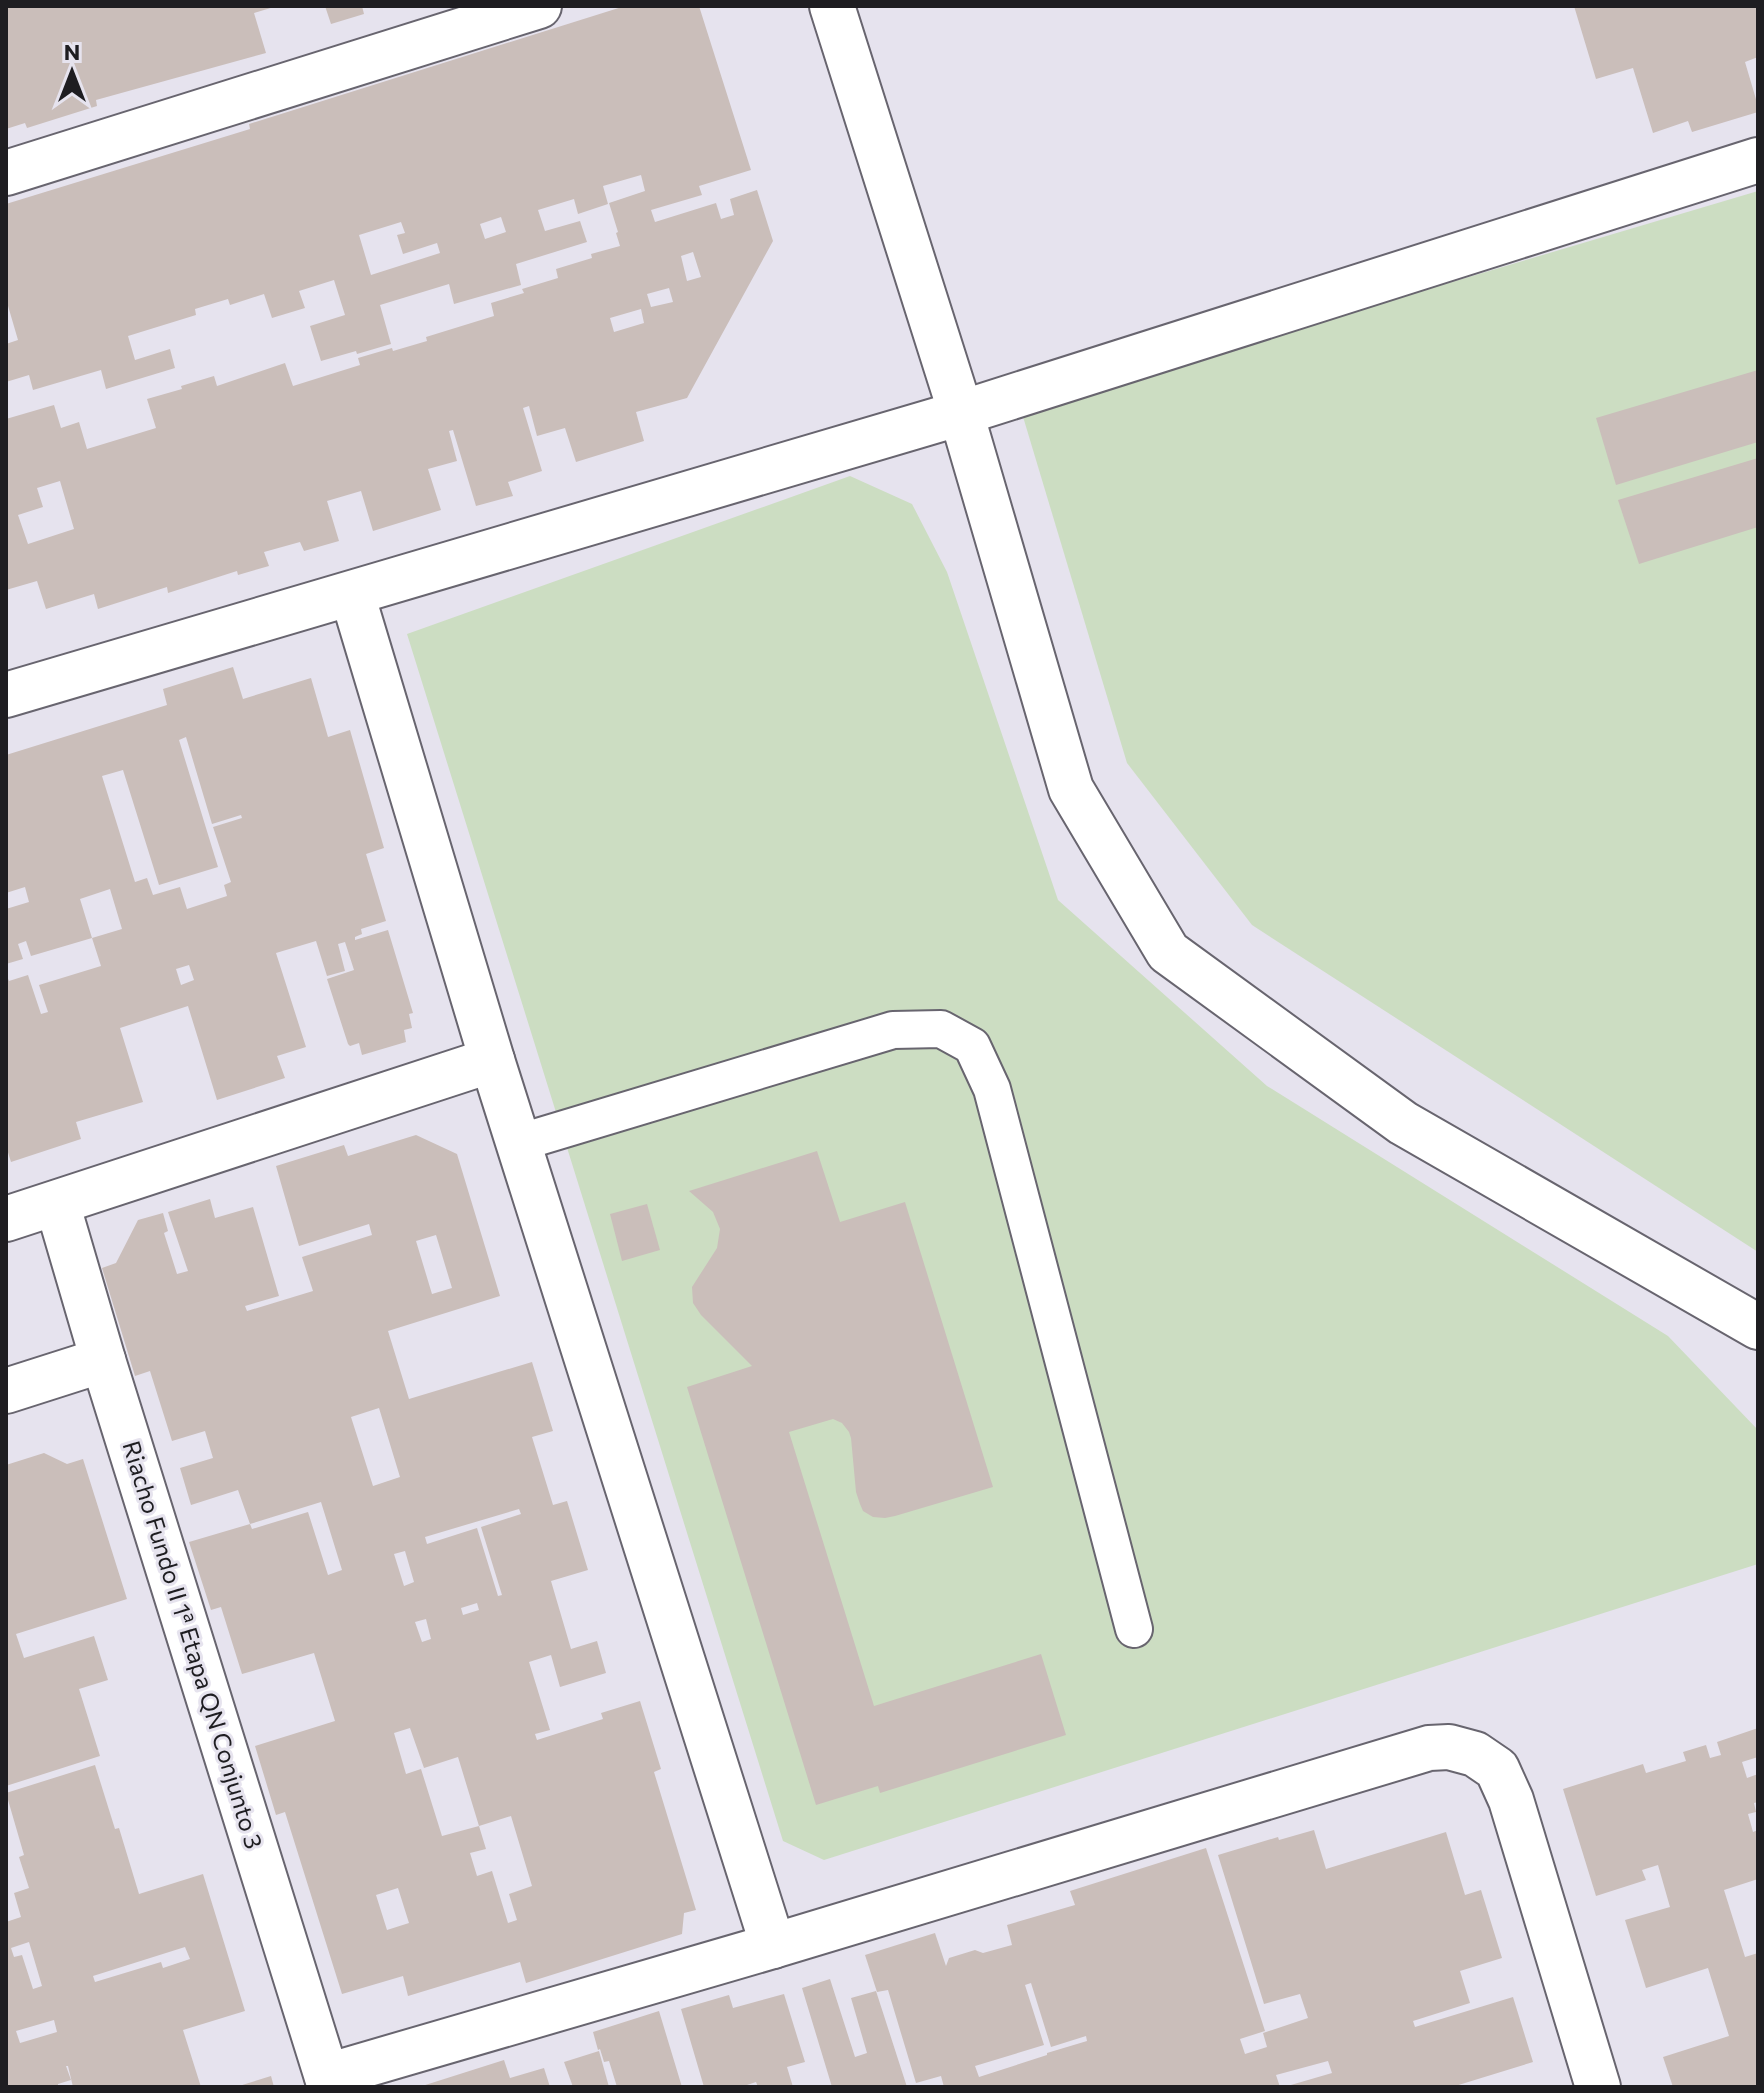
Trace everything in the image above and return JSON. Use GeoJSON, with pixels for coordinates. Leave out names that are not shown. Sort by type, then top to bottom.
{"type":"FeatureCollection","features":[{"type":"Feature","properties":{"kind":"street"},"geometry":{"type":"LineString","coordinates":[[6,173],[539,6]]}},
{"type":"Feature","properties":{"kind":"street"},"geometry":{"type":"LineString","coordinates":[[832,6],[961,413],[1071,789],[1168,952],[1403,1123],[1758,1327]]}},
{"type":"Feature","properties":{"kind":"street"},"geometry":{"type":"LineString","coordinates":[[6,695],[961,413],[1758,160]]}},
{"type":"Feature","properties":{"kind":"street"},"geometry":{"type":"LineString","coordinates":[[352,594],[492,1060],[773,1946]]}},
{"type":"Feature","properties":{"kind":"street"},"geometry":{"type":"LineString","coordinates":[[6,1219],[492,1060]]}},
{"type":"Feature","properties":{"kind":"street","name":"Riacho Fundo II 1ª Etapa QN Conjunto 3"},"geometry":{"type":"LineString","coordinates":[[57,1203],[103,1360],[329,2082]]}},
{"type":"Feature","properties":{"kind":"street"},"geometry":{"type":"LineString","coordinates":[[6,1391],[103,1360]]}},
{"type":"Feature","properties":{"kind":"street"},"geometry":{"type":"LineString","coordinates":[[329,2082],[1429,1748],[1449,1747],[1475,1754],[1497,1769],[1511,1800],[1598,2087]]}},
{"type":"Feature","properties":{"kind":"lane"},"geometry":{"type":"LineString","coordinates":[[518,1143],[893,1030],[941,1029],[972,1046],[992,1089],[1134,1629]]}},
{"type":"Feature","properties":{"kind":"green space"},"geometry":{"type":"Polygon","coordinates":[[[1758,191],[1758,1252],[1252,925],[1127,763],[1021,410],[1758,191]]]}},
{"type":"Feature","properties":{"kind":"green space"},"geometry":{"type":"Polygon","coordinates":[[[850,476],[912,504],[947,572],[1058,900],[1267,1086],[1668,1336],[1758,1430],[1758,1564],[824,1860],[783,1841],[407,634],[850,476]]]}},
{"type":"Feature","properties":{"kind":"building"},"geometry":{"type":"Polygon","coordinates":[[[6,6],[274,7],[254,13],[266,53],[96,100],[97,106],[27,128],[25,123],[6,129],[6,6]]]}},
{"type":"Feature","properties":{"kind":"building"},"geometry":{"type":"Polygon","coordinates":[[[325,6],[362,6],[364,14],[331,24],[325,6]]]}},
{"type":"Feature","properties":{"kind":"building"},"geometry":{"type":"Polygon","coordinates":[[[625,6],[699,6],[751,170],[699,186],[702,195],[651,210],[655,222],[716,203],[721,219],[734,215],[730,199],[757,190],[773,241],[687,398],[636,412],[644,441],[576,462],[565,428],[537,436],[529,406],[523,408],[542,471],[508,482],[513,496],[476,506],[453,430],[449,431],[457,461],[428,469],[441,510],[373,531],[361,491],[327,501],[339,541],[304,551],[300,542],[264,552],[269,566],[238,575],[237,571],[168,593],[167,587],[98,609],[94,594],[46,609],[37,581],[6,590],[6,419],[54,405],[61,428],[79,422],[87,449],[156,428],[147,399],[182,389],[181,386],[214,376],[217,386],[285,363],[293,386],[360,365],[358,358],[427,341],[426,337],[494,316],[491,303],[558,278],[556,269],[620,246],[609,203],[645,191],[641,175],[603,186],[608,204],[578,214],[574,199],[538,210],[545,231],[580,221],[587,242],[516,264],[521,285],[454,304],[449,284],[380,305],[391,344],[321,361],[310,326],[345,315],[334,280],[299,291],[305,308],[272,318],[264,294],[230,305],[228,299],[195,309],[196,315],[128,336],[135,360],[170,349],[175,368],[106,389],[101,370],[33,390],[29,375],[6,382],[6,344],[18,340],[6,299],[6,204],[250,129],[249,124],[625,6]],[[501,217],[480,224],[485,239],[506,232],[501,217]],[[401,222],[359,235],[371,275],[440,253],[437,243],[403,254],[397,235],[405,233],[401,222]],[[693,252],[681,256],[687,281],[701,277],[693,252]],[[669,288],[647,294],[651,307],[673,302],[669,288]],[[641,309],[610,318],[614,332],[644,323],[641,309]],[[60,481],[37,488],[43,507],[18,515],[28,544],[74,529],[60,481]]]}},
{"type":"Feature","properties":{"kind":"building"},"geometry":{"type":"Polygon","coordinates":[[[1574,6],[1758,6],[1758,57],[1745,62],[1758,112],[1692,132],[1688,121],[1653,133],[1633,68],[1596,79],[1574,6]]]}},
{"type":"Feature","properties":{"kind":"building"},"geometry":{"type":"Polygon","coordinates":[[[1758,370],[1758,442],[1616,485],[1596,418],[1758,370]]]}},
{"type":"Feature","properties":{"kind":"building"},"geometry":{"type":"Polygon","coordinates":[[[1758,458],[1758,527],[1639,564],[1618,500],[1758,458]]]}},
{"type":"Feature","properties":{"kind":"building"},"geometry":{"type":"Polygon","coordinates":[[[233,667],[243,699],[311,678],[328,737],[350,730],[384,848],[366,854],[386,921],[361,929],[362,934],[355,940],[388,930],[413,1013],[409,1014],[412,1028],[404,1030],[406,1042],[362,1055],[359,1043],[348,1044],[327,979],[354,970],[345,942],[338,944],[345,971],[327,976],[316,941],[276,953],[306,1047],[277,1056],[285,1078],[217,1100],[188,1006],[120,1028],[143,1102],[76,1122],[81,1139],[11,1162],[6,1146],[6,974],[9,981],[28,975],[41,1014],[48,1012],[39,985],[101,966],[92,938],[31,956],[26,941],[18,944],[23,959],[6,964],[6,909],[29,902],[25,887],[6,893],[6,755],[167,705],[163,689],[233,667]],[[186,737],[179,740],[218,867],[159,885],[123,770],[102,776],[135,882],[147,878],[153,895],[180,887],[187,909],[227,896],[224,885],[231,882],[213,827],[242,818],[241,815],[212,824],[186,737]],[[110,889],[80,899],[92,938],[122,929],[110,889]],[[189,965],[176,969],[181,985],[194,980],[189,965]]]}},
{"type":"Feature","properties":{"kind":"building"},"geometry":{"type":"Polygon","coordinates":[[[416,1135],[457,1154],[500,1296],[388,1331],[409,1399],[532,1362],[553,1431],[532,1437],[553,1505],[567,1501],[588,1570],[551,1581],[571,1649],[597,1641],[606,1673],[560,1687],[551,1655],[529,1662],[550,1730],[535,1734],[537,1740],[603,1719],[601,1713],[640,1701],[661,1769],[654,1772],[696,1910],[684,1913],[682,1934],[526,1983],[520,1962],[408,1996],[403,1976],[342,1994],[285,1812],[276,1815],[255,1746],[335,1721],[314,1653],[242,1674],[221,1607],[211,1610],[189,1542],[250,1524],[238,1490],[191,1505],[180,1468],[213,1458],[205,1431],[172,1441],[150,1371],[135,1376],[102,1268],[116,1263],[138,1220],[163,1213],[168,1231],[164,1233],[177,1274],[188,1271],[168,1212],[210,1199],[215,1218],[253,1207],[279,1296],[245,1306],[247,1311],[313,1291],[302,1257],[372,1235],[369,1224],[299,1246],[276,1166],[344,1145],[348,1156],[416,1135]],[[436,1235],[416,1241],[432,1294],[452,1288],[436,1235]],[[379,1408],[351,1417],[373,1486],[400,1477],[379,1408]],[[321,1502],[250,1524],[252,1529],[308,1512],[328,1575],[342,1570],[321,1502]],[[519,1509],[425,1537],[427,1544],[477,1528],[498,1596],[502,1595],[481,1527],[521,1514],[519,1509]],[[405,1551],[394,1554],[404,1586],[414,1582],[405,1551]],[[477,1603],[461,1608],[463,1615],[479,1610],[477,1603]],[[426,1619],[415,1622],[422,1642],[431,1639],[426,1619]],[[410,1728],[394,1733],[406,1774],[421,1769],[442,1836],[479,1826],[458,1757],[424,1768],[410,1728]],[[511,1816],[479,1826],[486,1849],[470,1853],[477,1876],[492,1871],[508,1923],[517,1920],[509,1894],[532,1886],[511,1816]],[[398,1888],[376,1895],[387,1930],[409,1923],[398,1888]]]}},
{"type":"Feature","properties":{"kind":"building"},"geometry":{"type":"Polygon","coordinates":[[[817,1151],[840,1222],[905,1202],[993,1487],[895,1516],[873,1517],[863,1511],[856,1492],[851,1438],[842,1423],[833,1419],[789,1432],[874,1706],[1041,1654],[1066,1735],[880,1793],[878,1786],[816,1805],[687,1387],[752,1366],[693,1303],[692,1287],[717,1248],[720,1229],[713,1212],[689,1191],[817,1151]]]}},
{"type":"Feature","properties":{"kind":"building"},"geometry":{"type":"Polygon","coordinates":[[[647,1204],[660,1250],[622,1261],[610,1214],[647,1204]]]}},
{"type":"Feature","properties":{"kind":"building"},"geometry":{"type":"Polygon","coordinates":[[[44,1453],[67,1464],[83,1459],[127,1599],[16,1634],[24,1658],[94,1636],[108,1680],[79,1689],[100,1756],[6,1786],[6,1465],[44,1453]]]}},
{"type":"Feature","properties":{"kind":"building"},"geometry":{"type":"Polygon","coordinates":[[[1758,1728],[1758,1757],[1742,1762],[1747,1778],[1758,1774],[1758,1802],[1754,1803],[1756,1812],[1748,1814],[1753,1832],[1758,1830],[1758,1879],[1724,1890],[1745,1957],[1758,1953],[1758,2087],[1673,2087],[1663,2057],[1729,2036],[1708,1968],[1646,1988],[1625,1920],[1670,1907],[1658,1865],[1642,1870],[1646,1880],[1596,1896],[1563,1789],[1643,1764],[1646,1773],[1686,1761],[1683,1752],[1706,1745],[1710,1758],[1721,1755],[1717,1742],[1758,1728]]]}},
{"type":"Feature","properties":{"kind":"building"},"geometry":{"type":"Polygon","coordinates":[[[95,1765],[139,1894],[203,1874],[245,2011],[183,2030],[201,2087],[73,2087],[68,2066],[66,2066],[71,2080],[58,2084],[58,2087],[6,2087],[6,1922],[21,1917],[14,1893],[29,1888],[19,1857],[24,1855],[6,1793],[95,1765]],[[29,1942],[11,1948],[14,1957],[22,1955],[33,1989],[42,1986],[29,1942]],[[185,1947],[93,1976],[95,1982],[161,1962],[163,1968],[190,1959],[185,1947]],[[54,2020],[16,2031],[20,2043],[57,2032],[54,2020]]]}},
{"type":"Feature","properties":{"kind":"building"},"geometry":{"type":"Polygon","coordinates":[[[1314,1830],[1326,1869],[1446,1832],[1465,1895],[1481,1890],[1502,1958],[1460,1971],[1470,2003],[1413,2021],[1415,2027],[1513,1997],[1533,2062],[1452,2087],[1284,2087],[1332,2073],[1328,2061],[1276,2075],[1280,2087],[944,2087],[941,2076],[916,2083],[888,1990],[877,1992],[865,1955],[935,1933],[946,1966],[949,1958],[975,1950],[983,1953],[1012,1945],[1007,1925],[1075,1905],[1070,1891],[1206,1848],[1265,2031],[1240,2039],[1245,2054],[1267,2047],[1263,2033],[1308,2018],[1300,1994],[1264,2004],[1218,1855],[1278,1837],[1279,1840],[1314,1830]],[[1031,1983],[1025,1985],[1044,2045],[975,2066],[979,2077],[1087,2041],[1086,2036],[1051,2047],[1031,1983]]]}},
{"type":"Feature","properties":{"kind":"building"},"geometry":{"type":"Polygon","coordinates":[[[830,1979],[855,2057],[867,2053],[851,1998],[876,1991],[907,2087],[832,2087],[802,1988],[830,1979]]]}},
{"type":"Feature","properties":{"kind":"building"},"geometry":{"type":"Polygon","coordinates":[[[784,1994],[805,2062],[787,2067],[793,2087],[758,2087],[756,2082],[741,2087],[704,2087],[681,2009],[729,1995],[733,2008],[784,1994]]]}},
{"type":"Feature","properties":{"kind":"building"},"geometry":{"type":"Polygon","coordinates":[[[659,2011],[682,2087],[617,2087],[609,2061],[604,2062],[593,2032],[659,2011]]]}},
{"type":"Feature","properties":{"kind":"building"},"geometry":{"type":"Polygon","coordinates":[[[599,2051],[609,2087],[573,2087],[564,2062],[599,2051]]]}},
{"type":"Feature","properties":{"kind":"building"},"geometry":{"type":"Polygon","coordinates":[[[504,2060],[510,2078],[544,2068],[550,2087],[419,2087],[504,2060]]]}},
{"type":"Feature","properties":{"kind":"building"},"geometry":{"type":"Polygon","coordinates":[[[271,2076],[274,2087],[239,2087],[239,2086],[271,2076]]]}}]}
